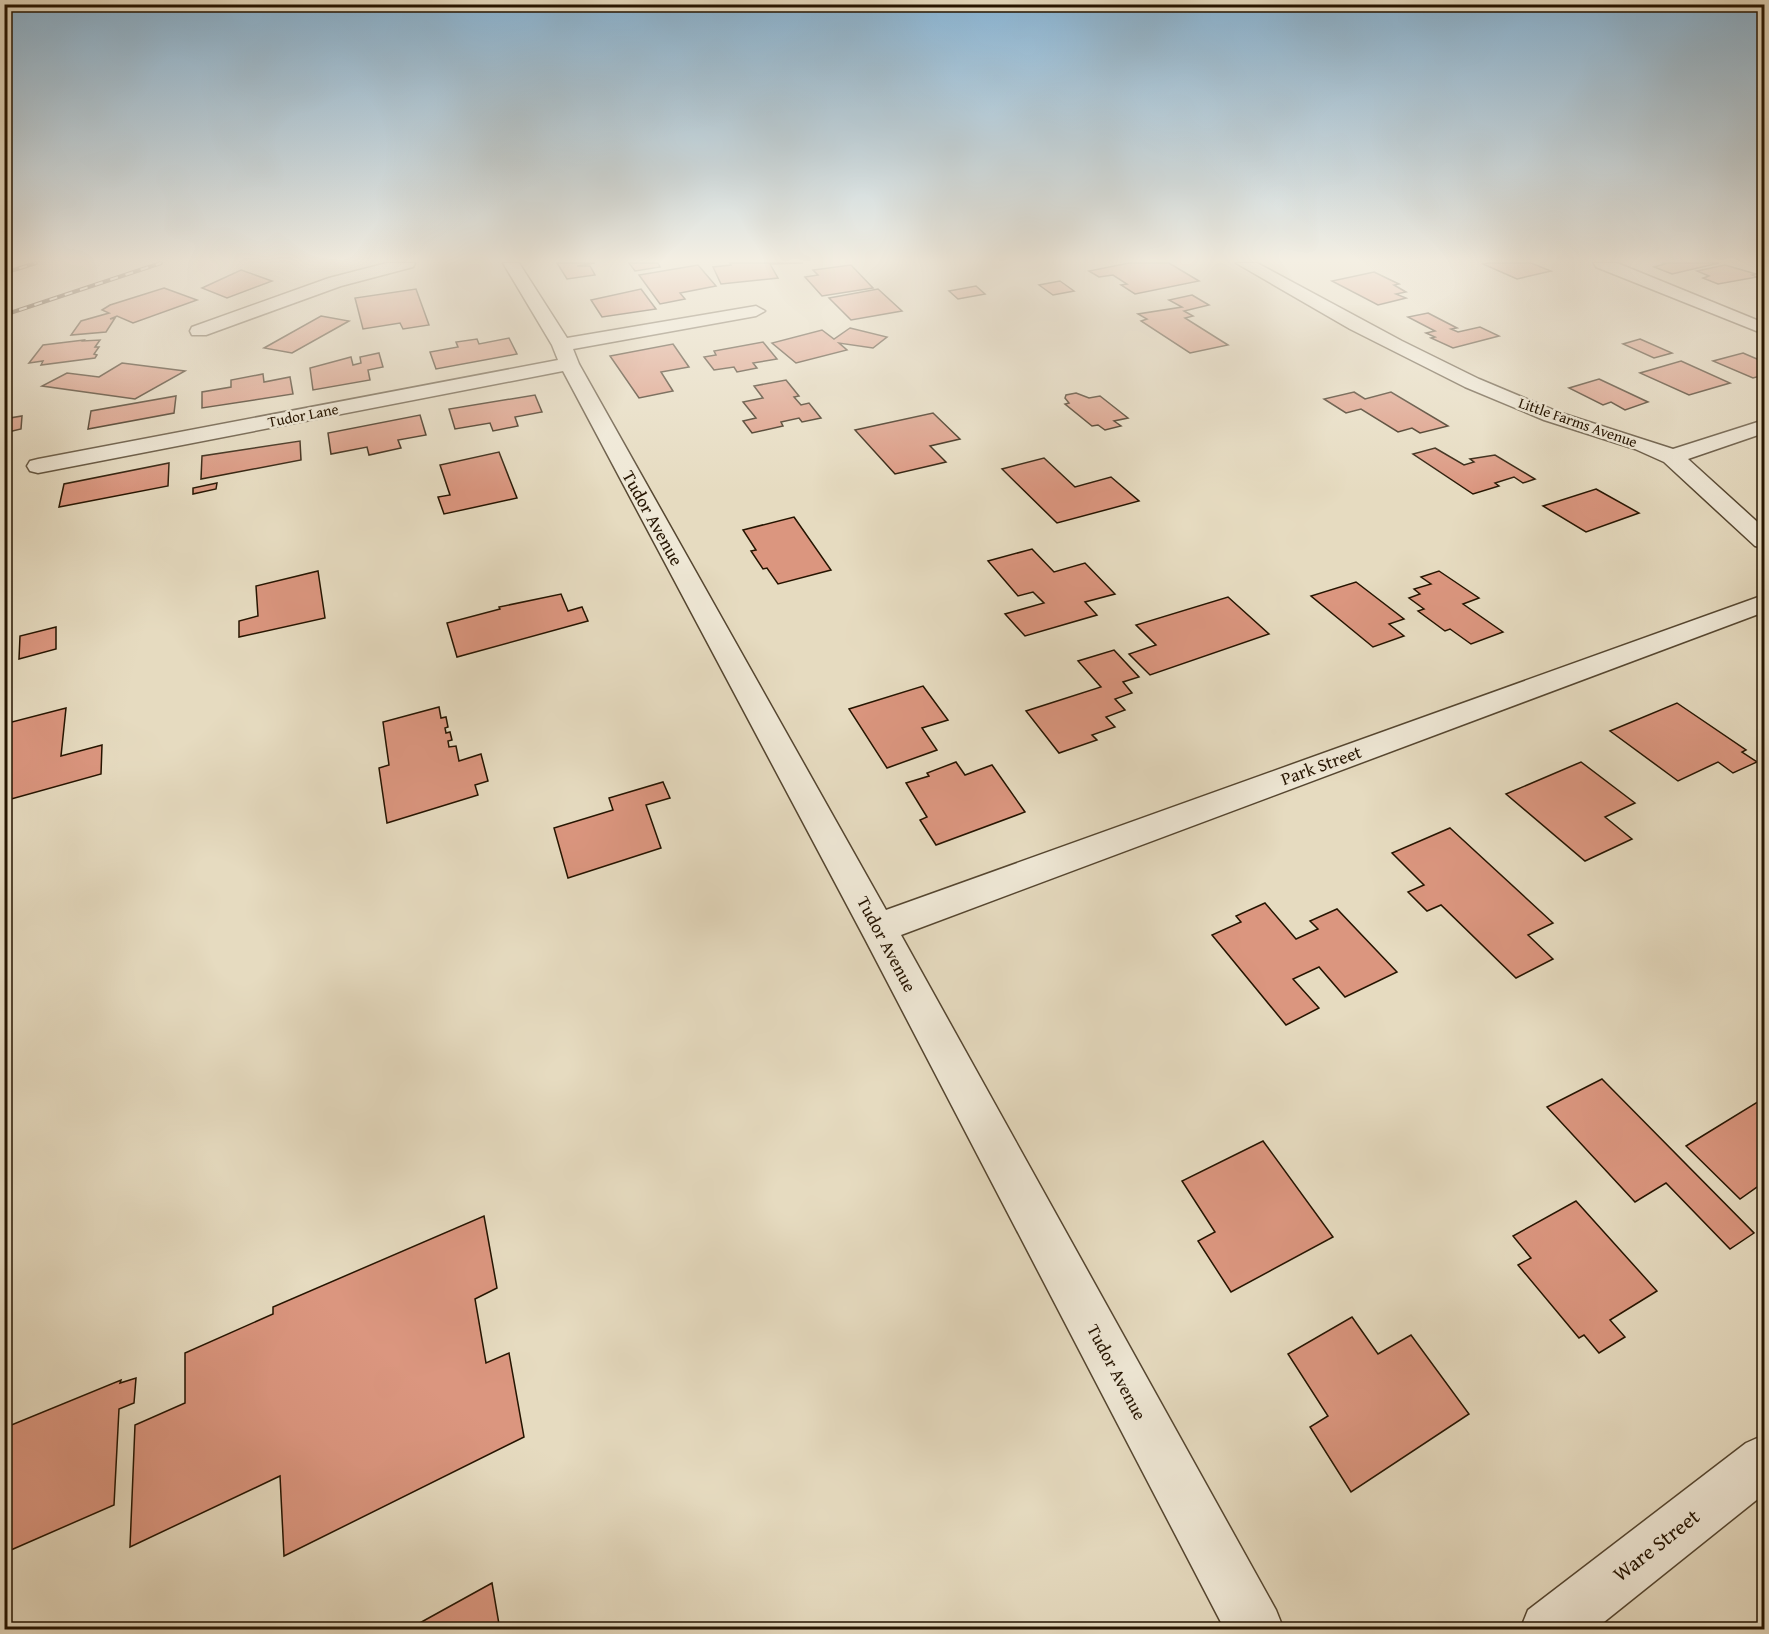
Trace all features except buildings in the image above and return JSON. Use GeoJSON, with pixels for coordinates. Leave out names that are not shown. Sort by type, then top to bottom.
{"type":"FeatureCollection","features":[{"type":"Feature","properties":{"kind":"street","name":"Tudor Avenue"},"geometry":{"type":"LineString","coordinates":[[556,339],[878,928],[1256,1629]]}},
{"type":"Feature","properties":{"kind":"street","name":"Tudor Lane"},"geometry":{"type":"LineString","coordinates":[[38,466],[631,339]]}},
{"type":"Feature","properties":{"kind":"street","name":"Little Farms Avenue"},"geometry":{"type":"LineString","coordinates":[[1385,339],[1420,358],[1551,416],[1654,448],[1672,457],[1764,542]]}},
{"type":"Feature","properties":{"kind":"street"},"geometry":{"type":"LineString","coordinates":[[1672,457],[1764,426]]}},
{"type":"Feature","properties":{"kind":"street","name":"Park Street"},"geometry":{"type":"LineString","coordinates":[[878,928],[1764,603]]}},
{"type":"Feature","properties":{"kind":"street","name":"Ware Street"},"geometry":{"type":"LineString","coordinates":[[1548,1629],[1764,1461]]}}]}
